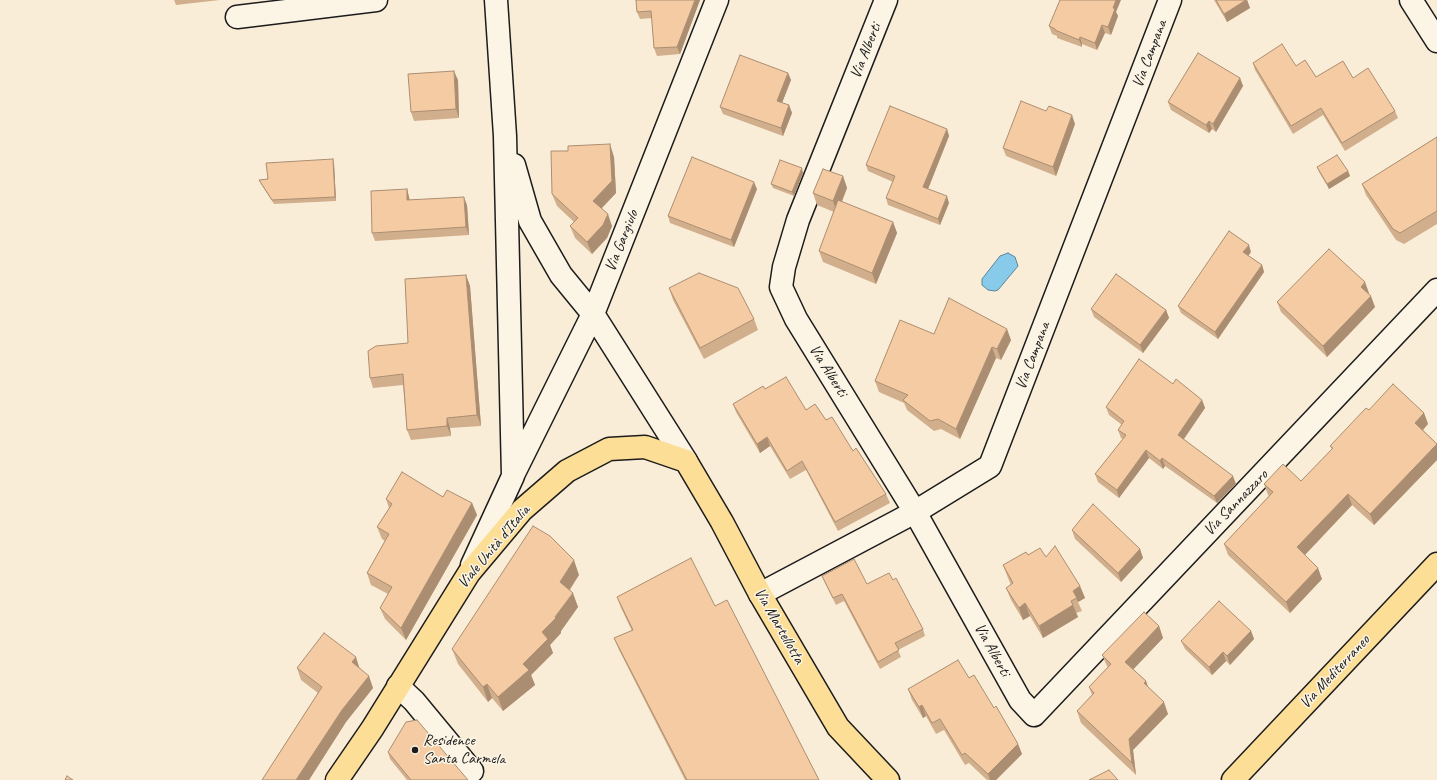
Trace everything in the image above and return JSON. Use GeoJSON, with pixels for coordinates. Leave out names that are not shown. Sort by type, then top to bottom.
{"type":"FeatureCollection","features":[{"type":"Feature","properties":{"kind":"main road","name":"Viale Unità d'Italia"},"geometry":{"type":"LineString","coordinates":[[337,780],[469,573],[522,510],[567,471],[609,449],[645,446],[686,461]]}},
{"type":"Feature","properties":{"kind":"main road","name":"Via Martellotta"},"geometry":{"type":"LineString","coordinates":[[686,461],[722,522],[760,594],[838,727],[888,780]]}},
{"type":"Feature","properties":{"kind":"main road","name":"Via Mediterraneo"},"geometry":{"type":"LineString","coordinates":[[1233,780],[1437,564]]}},
{"type":"Feature","properties":{"kind":"street"},"geometry":{"type":"LineString","coordinates":[[237,17],[376,0]]}},
{"type":"Feature","properties":{"kind":"street"},"geometry":{"type":"LineString","coordinates":[[496,0],[505,136],[513,476]]}},
{"type":"Feature","properties":{"kind":"street","name":"Via Gargiulo"},"geometry":{"type":"LineString","coordinates":[[469,573],[513,476],[593,314],[717,0]]}},
{"type":"Feature","properties":{"kind":"street","name":"Via Alberti"},"geometry":{"type":"LineString","coordinates":[[886,0],[798,220],[784,266],[781,287],[796,319],[915,512],[1020,700],[1034,715]]}},
{"type":"Feature","properties":{"kind":"street","name":"Via Campana"},"geometry":{"type":"LineString","coordinates":[[760,594],[915,512],[990,466],[1170,0]]}},
{"type":"Feature","properties":{"kind":"street"},"geometry":{"type":"LineString","coordinates":[[1411,0],[1437,41]]}},
{"type":"Feature","properties":{"kind":"street"},"geometry":{"type":"LineString","coordinates":[[505,136],[530,221],[561,275],[593,314],[686,461]]}},
{"type":"Feature","properties":{"kind":"street","name":"Via Sannazzaro"},"geometry":{"type":"LineString","coordinates":[[1034,715],[1437,290]]}},
{"type":"Feature","properties":{"kind":"street"},"geometry":{"type":"LineString","coordinates":[[398,686],[414,701],[472,771]]}},
{"type":"Feature","properties":{"kind":"water"},"geometry":{"type":"Polygon","coordinates":[[[1008,253],[1015,257],[1018,266],[998,290],[988,290],[982,285],[982,279],[1000,256],[1008,253]]]}},
{"type":"Feature","properties":{"kind":"building"},"geometry":{"type":"Polygon","coordinates":[[[636,0],[695,0],[677,47],[654,48],[651,11],[637,12],[636,0]]]}},
{"type":"Feature","properties":{"kind":"building"},"geometry":{"type":"Polygon","coordinates":[[[1060,0],[1116,0],[1113,8],[1115,9],[1108,27],[1102,25],[1095,43],[1080,37],[1079,40],[1049,26],[1060,0]]]}},
{"type":"Feature","properties":{"kind":"building"},"geometry":{"type":"Polygon","coordinates":[[[1216,0],[1246,0],[1224,14],[1216,0]]]}},
{"type":"Feature","properties":{"kind":"building"},"geometry":{"type":"Polygon","coordinates":[[[1282,44],[1296,66],[1305,60],[1316,77],[1343,61],[1353,78],[1368,68],[1395,111],[1342,143],[1321,108],[1291,126],[1253,63],[1282,44]]]}},
{"type":"Feature","properties":{"kind":"building"},"geometry":{"type":"Polygon","coordinates":[[[1198,53],[1240,78],[1213,124],[1209,121],[1206,125],[1168,102],[1198,53]]]}},
{"type":"Feature","properties":{"kind":"building"},"geometry":{"type":"Polygon","coordinates":[[[740,55],[788,73],[777,101],[789,105],[781,128],[720,107],[740,55]]]}},
{"type":"Feature","properties":{"kind":"building"},"geometry":{"type":"Polygon","coordinates":[[[454,71],[456,109],[411,112],[408,74],[454,71]]]}},
{"type":"Feature","properties":{"kind":"building"},"geometry":{"type":"Polygon","coordinates":[[[1021,101],[1046,111],[1049,106],[1072,115],[1053,167],[1003,148],[1021,101]]]}},
{"type":"Feature","properties":{"kind":"building"},"geometry":{"type":"Polygon","coordinates":[[[890,106],[947,129],[923,187],[947,196],[938,219],[886,198],[895,176],[866,165],[890,106]]]}},
{"type":"Feature","properties":{"kind":"building"},"geometry":{"type":"Polygon","coordinates":[[[1437,137],[1437,211],[1400,233],[1393,229],[1362,184],[1437,137]]]}},
{"type":"Feature","properties":{"kind":"building"},"geometry":{"type":"Polygon","coordinates":[[[610,144],[612,181],[593,201],[608,214],[603,225],[587,242],[570,226],[578,218],[552,194],[551,151],[568,151],[568,146],[610,144]]]}},
{"type":"Feature","properties":{"kind":"building"},"geometry":{"type":"Polygon","coordinates":[[[1337,155],[1348,171],[1327,184],[1317,167],[1337,155]]]}},
{"type":"Feature","properties":{"kind":"building"},"geometry":{"type":"Polygon","coordinates":[[[692,157],[754,182],[731,240],[668,216],[692,157]]]}},
{"type":"Feature","properties":{"kind":"building"},"geometry":{"type":"Polygon","coordinates":[[[333,159],[335,197],[272,200],[259,180],[268,179],[266,163],[333,159]]]}},
{"type":"Feature","properties":{"kind":"building"},"geometry":{"type":"Polygon","coordinates":[[[780,160],[802,168],[792,192],[771,184],[780,160]]]}},
{"type":"Feature","properties":{"kind":"building"},"geometry":{"type":"Polygon","coordinates":[[[823,169],[843,176],[833,201],[813,193],[823,169]]]}},
{"type":"Feature","properties":{"kind":"building"},"geometry":{"type":"Polygon","coordinates":[[[407,189],[407,200],[464,197],[466,227],[372,233],[371,191],[407,189]]]}},
{"type":"Feature","properties":{"kind":"building"},"geometry":{"type":"Polygon","coordinates":[[[838,200],[893,222],[872,273],[819,251],[838,200]]]}},
{"type":"Feature","properties":{"kind":"building"},"geometry":{"type":"Polygon","coordinates":[[[1229,231],[1249,245],[1243,252],[1262,265],[1215,332],[1178,306],[1229,231]]]}},
{"type":"Feature","properties":{"kind":"building"},"geometry":{"type":"Polygon","coordinates":[[[1329,249],[1365,282],[1361,287],[1371,296],[1323,346],[1277,302],[1329,249]]]}},
{"type":"Feature","properties":{"kind":"building"},"geometry":{"type":"Polygon","coordinates":[[[699,273],[738,288],[754,319],[700,348],[669,288],[699,273]]]}},
{"type":"Feature","properties":{"kind":"building"},"geometry":{"type":"Polygon","coordinates":[[[1116,274],[1166,310],[1140,345],[1091,309],[1116,274]]]}},
{"type":"Feature","properties":{"kind":"building"},"geometry":{"type":"Polygon","coordinates":[[[466,275],[477,415],[447,418],[447,426],[407,430],[403,374],[370,378],[368,351],[376,346],[408,343],[405,279],[466,275]]]}},
{"type":"Feature","properties":{"kind":"building"},"geometry":{"type":"Polygon","coordinates":[[[949,298],[1007,329],[997,349],[992,347],[956,429],[938,419],[930,421],[903,400],[908,395],[875,381],[900,320],[934,334],[949,298]]]}},
{"type":"Feature","properties":{"kind":"building"},"geometry":{"type":"Polygon","coordinates":[[[1139,359],[1173,384],[1176,379],[1202,400],[1178,435],[1233,476],[1214,496],[1162,458],[1160,461],[1146,450],[1117,490],[1095,474],[1126,435],[1118,430],[1124,421],[1106,407],[1139,359]]]}},
{"type":"Feature","properties":{"kind":"building"},"geometry":{"type":"Polygon","coordinates":[[[786,377],[806,410],[815,404],[826,420],[832,417],[853,451],[856,448],[886,494],[835,522],[802,461],[787,471],[767,437],[757,444],[733,404],[763,386],[765,389],[786,377]]]}},
{"type":"Feature","properties":{"kind":"building"},"geometry":{"type":"Polygon","coordinates":[[[1393,384],[1424,413],[1415,423],[1437,444],[1370,514],[1348,494],[1297,547],[1318,568],[1286,602],[1224,544],[1273,492],[1264,484],[1283,464],[1301,481],[1333,448],[1330,446],[1366,408],[1369,410],[1393,384]]]}},
{"type":"Feature","properties":{"kind":"building"},"geometry":{"type":"Polygon","coordinates":[[[402,472],[443,497],[447,490],[472,503],[401,628],[380,608],[392,587],[367,573],[389,534],[377,527],[392,504],[386,499],[402,472]]]}},
{"type":"Feature","properties":{"kind":"building"},"geometry":{"type":"Polygon","coordinates":[[[1093,504],[1140,549],[1118,573],[1072,530],[1093,504]]]}},
{"type":"Feature","properties":{"kind":"building"},"geometry":{"type":"Polygon","coordinates":[[[533,526],[550,536],[574,560],[560,582],[573,593],[555,617],[556,618],[542,632],[548,639],[523,664],[529,670],[498,697],[487,684],[483,687],[452,649],[533,526]]]}},
{"type":"Feature","properties":{"kind":"building"},"geometry":{"type":"Polygon","coordinates":[[[1055,546],[1080,586],[1073,591],[1077,598],[1071,601],[1073,605],[1039,626],[1025,603],[1019,608],[1006,588],[1013,583],[1003,565],[1026,552],[1028,555],[1040,548],[1046,557],[1055,546]]]}},
{"type":"Feature","properties":{"kind":"building"},"geometry":{"type":"Polygon","coordinates":[[[691,558],[715,606],[727,600],[819,780],[687,780],[614,638],[633,630],[617,597],[691,558]]]}},
{"type":"Feature","properties":{"kind":"building"},"geometry":{"type":"Polygon","coordinates":[[[854,559],[867,584],[889,573],[893,580],[896,578],[923,629],[895,643],[899,650],[878,662],[842,594],[833,598],[822,576],[854,559]]]}},
{"type":"Feature","properties":{"kind":"building"},"geometry":{"type":"Polygon","coordinates":[[[1219,601],[1251,631],[1227,656],[1223,652],[1209,667],[1181,641],[1219,601]]]}},
{"type":"Feature","properties":{"kind":"building"},"geometry":{"type":"Polygon","coordinates":[[[1144,612],[1159,626],[1125,662],[1146,681],[1144,683],[1164,702],[1129,739],[1132,763],[1077,711],[1094,693],[1089,687],[1111,664],[1102,655],[1144,612]]]}},
{"type":"Feature","properties":{"kind":"building"},"geometry":{"type":"Polygon","coordinates":[[[324,633],[356,657],[352,662],[369,676],[342,710],[296,780],[262,780],[322,687],[297,668],[324,633]]]}},
{"type":"Feature","properties":{"kind":"building"},"geometry":{"type":"Polygon","coordinates":[[[958,660],[969,678],[974,675],[994,708],[996,706],[1018,744],[988,774],[965,753],[962,755],[940,719],[932,723],[922,705],[919,707],[908,689],[958,660]]]}},
{"type":"Feature","properties":{"kind":"building"},"geometry":{"type":"Polygon","coordinates":[[[417,720],[468,780],[411,780],[388,752],[406,722],[417,720]]]}},
{"type":"Feature","properties":{"kind":"building"},"geometry":{"type":"Polygon","coordinates":[[[1109,770],[1118,780],[1089,780],[1109,770]]]}},
{"type":"Feature","properties":{"kind":"building"},"geometry":{"type":"Polygon","coordinates":[[[67,776],[73,780],[65,780],[67,776]]]}},
{"type":"Feature","properties":{"kind":"place","name":"Residence Santa Carmela"},"geometry":{"type":"Point","coordinates":[415,750]}}]}
